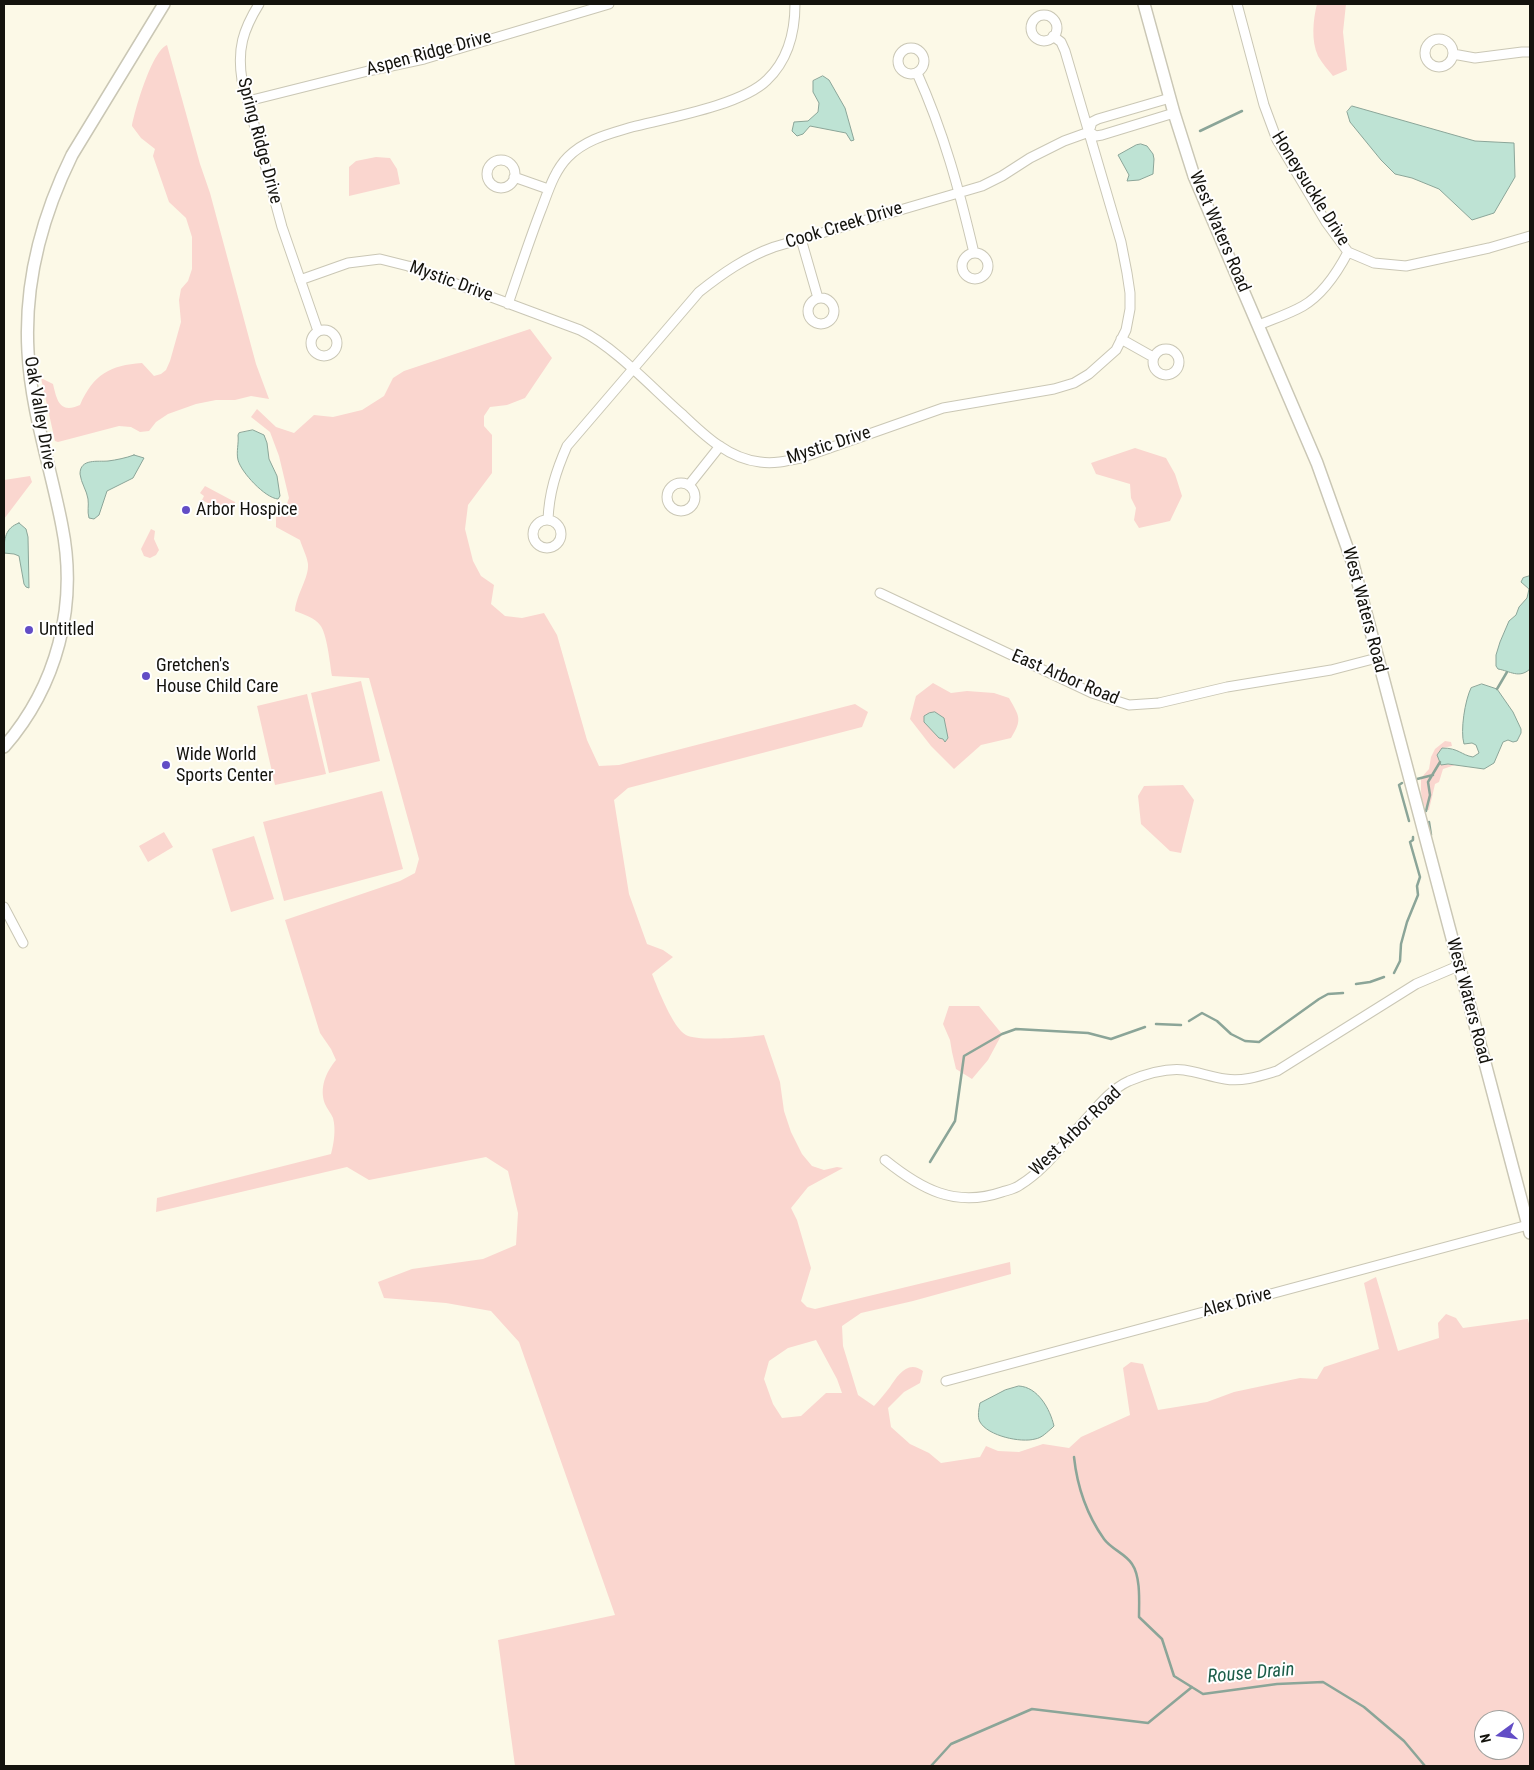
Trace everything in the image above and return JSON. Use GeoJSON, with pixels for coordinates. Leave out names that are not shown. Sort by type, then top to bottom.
{"type":"FeatureCollection","features":[{"type":"Feature","properties":{"kind":"street","name":"Oak Valley Drive"},"geometry":{"type":"LineString","coordinates":[[4,748],[26,718],[44,687],[56,654],[66,617],[67,566],[62,527],[36,408],[28,351],[27,321],[36,253],[48,210],[59,181],[72,155],[164,4]]}},
{"type":"Feature","properties":{"kind":"street","name":"Spring Ridge Drive"},"geometry":{"type":"LineString","coordinates":[[259,4],[243,33],[239,62],[242,80],[282,226],[318,331]]}},
{"type":"Feature","properties":{"kind":"street","name":"Aspen Ridge Drive"},"geometry":{"type":"LineString","coordinates":[[248,101],[424,59],[609,4]]}},
{"type":"Feature","properties":{"kind":"street"},"geometry":{"type":"LineString","coordinates":[[508,304],[548,188],[567,158],[583,144],[600,136],[730,101],[751,92],[767,80],[778,66],[791,42],[795,23],[795,4]]}},
{"type":"Feature","properties":{"kind":"street","name":"West Waters Road"},"geometry":{"type":"LineString","coordinates":[[1144,4],[1174,113],[1194,176],[1326,484],[1353,564],[1529,1229]]}},
{"type":"Feature","properties":{"kind":"street","name":"Honeysuckle Drive"},"geometry":{"type":"LineString","coordinates":[[1237,4],[1264,105],[1277,140],[1326,222],[1348,252],[1374,263],[1406,266],[1489,248],[1530,236]]}},
{"type":"Feature","properties":{"kind":"street","name":"Mystic Drive"},"geometry":{"type":"LineString","coordinates":[[300,280],[348,263],[380,259],[408,266],[582,332],[601,342],[707,438],[744,458],[759,462],[778,462],[801,458],[943,408],[1054,389],[1074,383],[1106,360],[1116,350],[1126,330],[1130,293],[1121,242],[1065,51],[1061,42],[1053,36]]}},
{"type":"Feature","properties":{"kind":"street"},"geometry":{"type":"LineString","coordinates":[[1453,54],[1475,58],[1530,52]]}},
{"type":"Feature","properties":{"kind":"street"},"geometry":{"type":"LineString","coordinates":[[917,73],[942,132],[974,253]]}},
{"type":"Feature","properties":{"kind":"street","name":"Cook Creek Drive"},"geometry":{"type":"LineString","coordinates":[[1089,132],[1092,122],[1098,119],[1170,98]]}},
{"type":"Feature","properties":{"kind":"street","name":"Cook Creek Drive"},"geometry":{"type":"LineString","coordinates":[[548,520],[548,501],[555,472],[567,446],[698,292],[723,273],[758,253],[982,186],[1030,158],[1064,141],[1089,132],[1096,136],[1102,135],[1174,113]]}},
{"type":"Feature","properties":{"kind":"street"},"geometry":{"type":"LineString","coordinates":[[514,177],[548,188]]}},
{"type":"Feature","properties":{"kind":"street"},"geometry":{"type":"LineString","coordinates":[[801,239],[818,298]]}},
{"type":"Feature","properties":{"kind":"street"},"geometry":{"type":"LineString","coordinates":[[1259,325],[1295,310],[1313,299],[1348,252]]}},
{"type":"Feature","properties":{"kind":"street"},"geometry":{"type":"LineString","coordinates":[[1121,339],[1154,358]]}},
{"type":"Feature","properties":{"kind":"street"},"geometry":{"type":"LineString","coordinates":[[689,485],[720,446]]}},
{"type":"Feature","properties":{"kind":"street","name":"East Arbor Road"},"geometry":{"type":"LineString","coordinates":[[880,593],[1092,693],[1129,705],[1159,703],[1227,687],[1331,670],[1377,658]]}},
{"type":"Feature","properties":{"kind":"street"},"geometry":{"type":"LineString","coordinates":[[4,908],[23,943]]}},
{"type":"Feature","properties":{"kind":"street","name":"West Arbor Road"},"geometry":{"type":"LineString","coordinates":[[885,1160],[908,1178],[931,1190],[958,1198],[996,1194],[1019,1186],[1045,1165],[1101,1103],[1128,1082],[1152,1073],[1169,1070],[1184,1070],[1226,1080],[1253,1078],[1277,1071],[1416,984],[1458,966]]}},
{"type":"Feature","properties":{"kind":"street","name":"Alex Drive"},"geometry":{"type":"LineString","coordinates":[[946,1381],[1529,1229]]}},
{"type":"Feature","properties":{"kind":"shaded area"},"geometry":{"type":"Polygon","coordinates":[[[1317,4],[1346,4],[1343,32],[1347,70],[1333,76],[1318,56],[1314,44],[1317,4]]]}},
{"type":"Feature","properties":{"kind":"shaded area"},"geometry":{"type":"Polygon","coordinates":[[[167,45],[200,164],[210,193],[256,364],[269,399],[251,396],[235,400],[216,400],[196,404],[168,414],[156,422],[149,431],[140,432],[131,427],[119,426],[58,442],[55,441],[41,378],[53,384],[58,400],[64,407],[68,408],[80,405],[97,379],[112,369],[142,363],[154,376],[161,374],[166,370],[170,361],[181,322],[179,300],[181,289],[188,281],[192,269],[192,237],[186,218],[169,202],[153,156],[155,149],[141,138],[132,126],[140,94],[150,69],[161,50],[167,45]]]}},
{"type":"Feature","properties":{"kind":"shaded area"},"geometry":{"type":"Polygon","coordinates":[[[823,76],[829,80],[845,108],[854,140],[851,141],[846,133],[810,126],[803,134],[797,136],[792,131],[794,122],[808,121],[818,112],[819,103],[813,92],[813,81],[823,76]]]}},
{"type":"Feature","properties":{"kind":"shaded area"},"geometry":{"type":"Polygon","coordinates":[[[1352,106],[1475,141],[1514,143],[1515,177],[1494,213],[1472,220],[1439,189],[1412,178],[1395,174],[1350,122],[1347,112],[1352,106]]]}},
{"type":"Feature","properties":{"kind":"shaded area"},"geometry":{"type":"Polygon","coordinates":[[[1141,144],[1147,146],[1153,154],[1153,174],[1139,180],[1127,181],[1129,175],[1118,155],[1141,144]]]}},
{"type":"Feature","properties":{"kind":"shaded area"},"geometry":{"type":"Polygon","coordinates":[[[376,157],[390,158],[397,169],[400,184],[349,196],[349,167],[356,161],[376,157]]]}},
{"type":"Feature","properties":{"kind":"shaded area"},"geometry":{"type":"Polygon","coordinates":[[[530,329],[552,358],[525,398],[507,405],[490,407],[484,416],[484,426],[492,435],[492,473],[468,505],[465,529],[473,561],[481,576],[494,585],[491,604],[505,616],[522,618],[544,613],[557,635],[587,740],[599,766],[619,765],[855,704],[868,712],[862,727],[628,788],[614,800],[629,894],[647,944],[663,950],[673,957],[652,974],[666,1008],[676,1025],[686,1035],[692,1037],[724,1038],[764,1035],[780,1082],[784,1111],[791,1132],[802,1154],[812,1166],[824,1170],[837,1167],[843,1168],[808,1187],[791,1208],[797,1220],[811,1268],[801,1301],[807,1307],[815,1309],[1010,1262],[1011,1274],[861,1313],[842,1326],[843,1346],[858,1395],[874,1406],[904,1370],[912,1367],[923,1371],[920,1383],[904,1392],[888,1408],[891,1427],[910,1444],[929,1453],[941,1463],[980,1457],[986,1446],[998,1451],[1019,1452],[1043,1444],[1069,1448],[1081,1437],[1130,1415],[1123,1368],[1131,1362],[1143,1364],[1158,1410],[1207,1402],[1234,1392],[1300,1378],[1317,1379],[1324,1367],[1379,1349],[1364,1283],[1376,1277],[1398,1351],[1439,1338],[1438,1323],[1446,1314],[1456,1318],[1463,1328],[1528,1319],[1530,1328],[1530,1766],[515,1766],[498,1640],[615,1615],[519,1342],[491,1311],[446,1303],[384,1298],[378,1282],[412,1269],[483,1259],[516,1245],[518,1213],[508,1171],[486,1157],[369,1180],[347,1167],[156,1212],[157,1198],[331,1154],[334,1122],[323,1098],[323,1086],[329,1070],[336,1060],[320,1033],[285,920],[400,881],[415,873],[419,859],[369,678],[332,676],[325,635],[320,625],[309,616],[295,611],[307,575],[308,564],[300,540],[276,527],[276,517],[284,512],[289,498],[279,456],[270,432],[251,417],[257,409],[276,427],[294,433],[314,415],[333,417],[362,410],[384,396],[393,378],[404,371],[530,329]],[[816,1340],[788,1348],[769,1361],[764,1379],[773,1404],[782,1418],[801,1416],[826,1393],[842,1393],[837,1379],[816,1340]]]}},
{"type":"Feature","properties":{"kind":"shaded area"},"geometry":{"type":"Polygon","coordinates":[[[253,430],[264,435],[267,443],[269,459],[277,476],[280,496],[278,499],[273,498],[254,484],[238,460],[239,433],[253,430]]]}},
{"type":"Feature","properties":{"kind":"shaded area"},"geometry":{"type":"Polygon","coordinates":[[[1135,448],[1166,458],[1175,474],[1182,496],[1170,521],[1139,528],[1134,520],[1136,508],[1131,498],[1130,484],[1096,474],[1091,463],[1135,448]]]}},
{"type":"Feature","properties":{"kind":"shaded area"},"geometry":{"type":"Polygon","coordinates":[[[134,455],[144,458],[133,478],[107,491],[99,515],[94,519],[89,518],[87,496],[80,474],[83,465],[90,462],[111,461],[134,455]]]}},
{"type":"Feature","properties":{"kind":"shaded area"},"geometry":{"type":"Polygon","coordinates":[[[30,476],[32,482],[4,519],[4,480],[30,476]]]}},
{"type":"Feature","properties":{"kind":"shaded area"},"geometry":{"type":"Polygon","coordinates":[[[205,486],[235,502],[236,506],[230,515],[202,500],[204,496],[200,493],[205,486]]]}},
{"type":"Feature","properties":{"kind":"shaded area"},"geometry":{"type":"Polygon","coordinates":[[[19,523],[26,529],[28,537],[29,588],[24,584],[19,556],[4,553],[4,543],[8,531],[19,523]]]}},
{"type":"Feature","properties":{"kind":"shaded area"},"geometry":{"type":"Polygon","coordinates":[[[151,529],[155,531],[154,539],[159,550],[156,555],[150,558],[144,556],[141,549],[151,529]]]}},
{"type":"Feature","properties":{"kind":"shaded area"},"geometry":{"type":"Polygon","coordinates":[[[1530,576],[1530,669],[1522,674],[1514,674],[1498,669],[1496,666],[1496,655],[1509,621],[1516,615],[1519,607],[1527,598],[1529,589],[1521,582],[1523,578],[1530,576]]]}},
{"type":"Feature","properties":{"kind":"shaded area"},"geometry":{"type":"Polygon","coordinates":[[[361,681],[380,761],[329,773],[311,693],[361,681]]]}},
{"type":"Feature","properties":{"kind":"shaded area"},"geometry":{"type":"Polygon","coordinates":[[[933,683],[951,693],[967,691],[994,693],[1009,698],[1018,718],[1017,726],[1011,738],[981,745],[954,769],[931,746],[910,719],[916,696],[933,683]]]}},
{"type":"Feature","properties":{"kind":"shaded area"},"geometry":{"type":"Polygon","coordinates":[[[1482,684],[1497,689],[1513,712],[1521,729],[1517,741],[1508,740],[1503,742],[1494,763],[1484,769],[1448,764],[1441,765],[1437,755],[1442,748],[1456,750],[1473,757],[1479,753],[1476,745],[1472,743],[1464,744],[1463,724],[1471,688],[1482,684]]]}},
{"type":"Feature","properties":{"kind":"shaded area"},"geometry":{"type":"Polygon","coordinates":[[[307,694],[326,774],[275,785],[257,706],[307,694]]]}},
{"type":"Feature","properties":{"kind":"shaded area"},"geometry":{"type":"Polygon","coordinates":[[[935,712],[944,718],[948,738],[945,742],[924,722],[924,716],[935,712]]]}},
{"type":"Feature","properties":{"kind":"shaded area"},"geometry":{"type":"Polygon","coordinates":[[[1445,741],[1451,742],[1452,746],[1442,748],[1448,764],[1455,765],[1443,769],[1439,782],[1435,784],[1429,810],[1427,810],[1422,799],[1421,778],[1429,769],[1431,757],[1435,749],[1445,741]]]}},
{"type":"Feature","properties":{"kind":"shaded area"},"geometry":{"type":"Polygon","coordinates":[[[1183,785],[1194,800],[1181,853],[1170,851],[1141,824],[1138,796],[1144,786],[1183,785]]]}},
{"type":"Feature","properties":{"kind":"shaded area"},"geometry":{"type":"Polygon","coordinates":[[[382,791],[403,869],[284,901],[263,822],[382,791]]]}},
{"type":"Feature","properties":{"kind":"shaded area"},"geometry":{"type":"Polygon","coordinates":[[[164,832],[173,847],[148,862],[139,846],[164,832]]]}},
{"type":"Feature","properties":{"kind":"shaded area"},"geometry":{"type":"Polygon","coordinates":[[[254,836],[274,899],[231,912],[212,849],[254,836]]]}},
{"type":"Feature","properties":{"kind":"shaded area"},"geometry":{"type":"Polygon","coordinates":[[[949,1006],[979,1006],[1002,1034],[988,1060],[972,1079],[956,1069],[950,1040],[943,1024],[949,1006]]]}},
{"type":"Feature","properties":{"kind":"shaded area"},"geometry":{"type":"Polygon","coordinates":[[[1019,1386],[1032,1390],[1042,1400],[1052,1419],[1054,1426],[1038,1438],[1022,1440],[997,1435],[984,1427],[979,1420],[980,1403],[1005,1390],[1019,1386]]]}},
{"type":"Feature","properties":{"kind":"waterway"},"geometry":{"type":"LineString","coordinates":[[1200,131],[1242,111]]}},
{"type":"Feature","properties":{"kind":"waterway"},"geometry":{"type":"LineString","coordinates":[[1497,689],[1507,672]]}},
{"type":"Feature","properties":{"kind":"waterway"},"geometry":{"type":"LineString","coordinates":[[1426,811],[1430,795],[1428,782],[1440,762]]}},
{"type":"Feature","properties":{"kind":"waterway"},"geometry":{"type":"LineString","coordinates":[[1417,779],[1433,775]]}},
{"type":"Feature","properties":{"kind":"waterway"},"geometry":{"type":"LineString","coordinates":[[1402,783],[1399,785],[1409,821]]}},
{"type":"Feature","properties":{"kind":"waterway"},"geometry":{"type":"LineString","coordinates":[[1429,822],[1430,835]]}},
{"type":"Feature","properties":{"kind":"waterway"},"geometry":{"type":"LineString","coordinates":[[1394,973],[1400,961],[1401,944],[1407,922],[1418,895],[1417,886],[1420,877],[1410,842],[1413,840],[1413,837]]}},
{"type":"Feature","properties":{"kind":"waterway"},"geometry":{"type":"LineString","coordinates":[[1356,984],[1384,977]]}},
{"type":"Feature","properties":{"kind":"waterway"},"geometry":{"type":"LineString","coordinates":[[1189,1021],[1202,1013],[1217,1021],[1231,1034],[1245,1041],[1259,1042],[1319,999],[1328,994],[1343,993]]}},
{"type":"Feature","properties":{"kind":"waterway"},"geometry":{"type":"LineString","coordinates":[[1156,1024],[1181,1025]]}},
{"type":"Feature","properties":{"kind":"waterway"},"geometry":{"type":"LineString","coordinates":[[930,1162],[955,1121],[964,1056],[1002,1034],[1016,1029],[1088,1033],[1111,1039],[1145,1027]]}},
{"type":"Feature","properties":{"kind":"waterway","name":"Rouse Drain"},"geometry":{"type":"LineString","coordinates":[[1074,1457],[1080,1489],[1088,1510],[1104,1539],[1110,1546],[1129,1560],[1135,1569],[1139,1590],[1139,1617],[1162,1639],[1174,1676],[1203,1694],[1277,1684],[1323,1682],[1364,1707],[1404,1741],[1425,1766]]}},
{"type":"Feature","properties":{"kind":"waterway","name":"Rouse Drain"},"geometry":{"type":"LineString","coordinates":[[931,1766],[951,1744],[1032,1709],[1148,1723],[1192,1687]]}},
{"type":"Feature","properties":{"kind":"place","name":"Arbor Hospice"},"geometry":{"type":"Point","coordinates":[186,510]}},
{"type":"Feature","properties":{"kind":"place","name":"Untitled"},"geometry":{"type":"Point","coordinates":[29,630]}},
{"type":"Feature","properties":{"kind":"place","name":"Gretchen's House Child Care"},"geometry":{"type":"Point","coordinates":[146,676]}},
{"type":"Feature","properties":{"kind":"place","name":"Wide World Sports Center"},"geometry":{"type":"Point","coordinates":[166,765]}}]}
